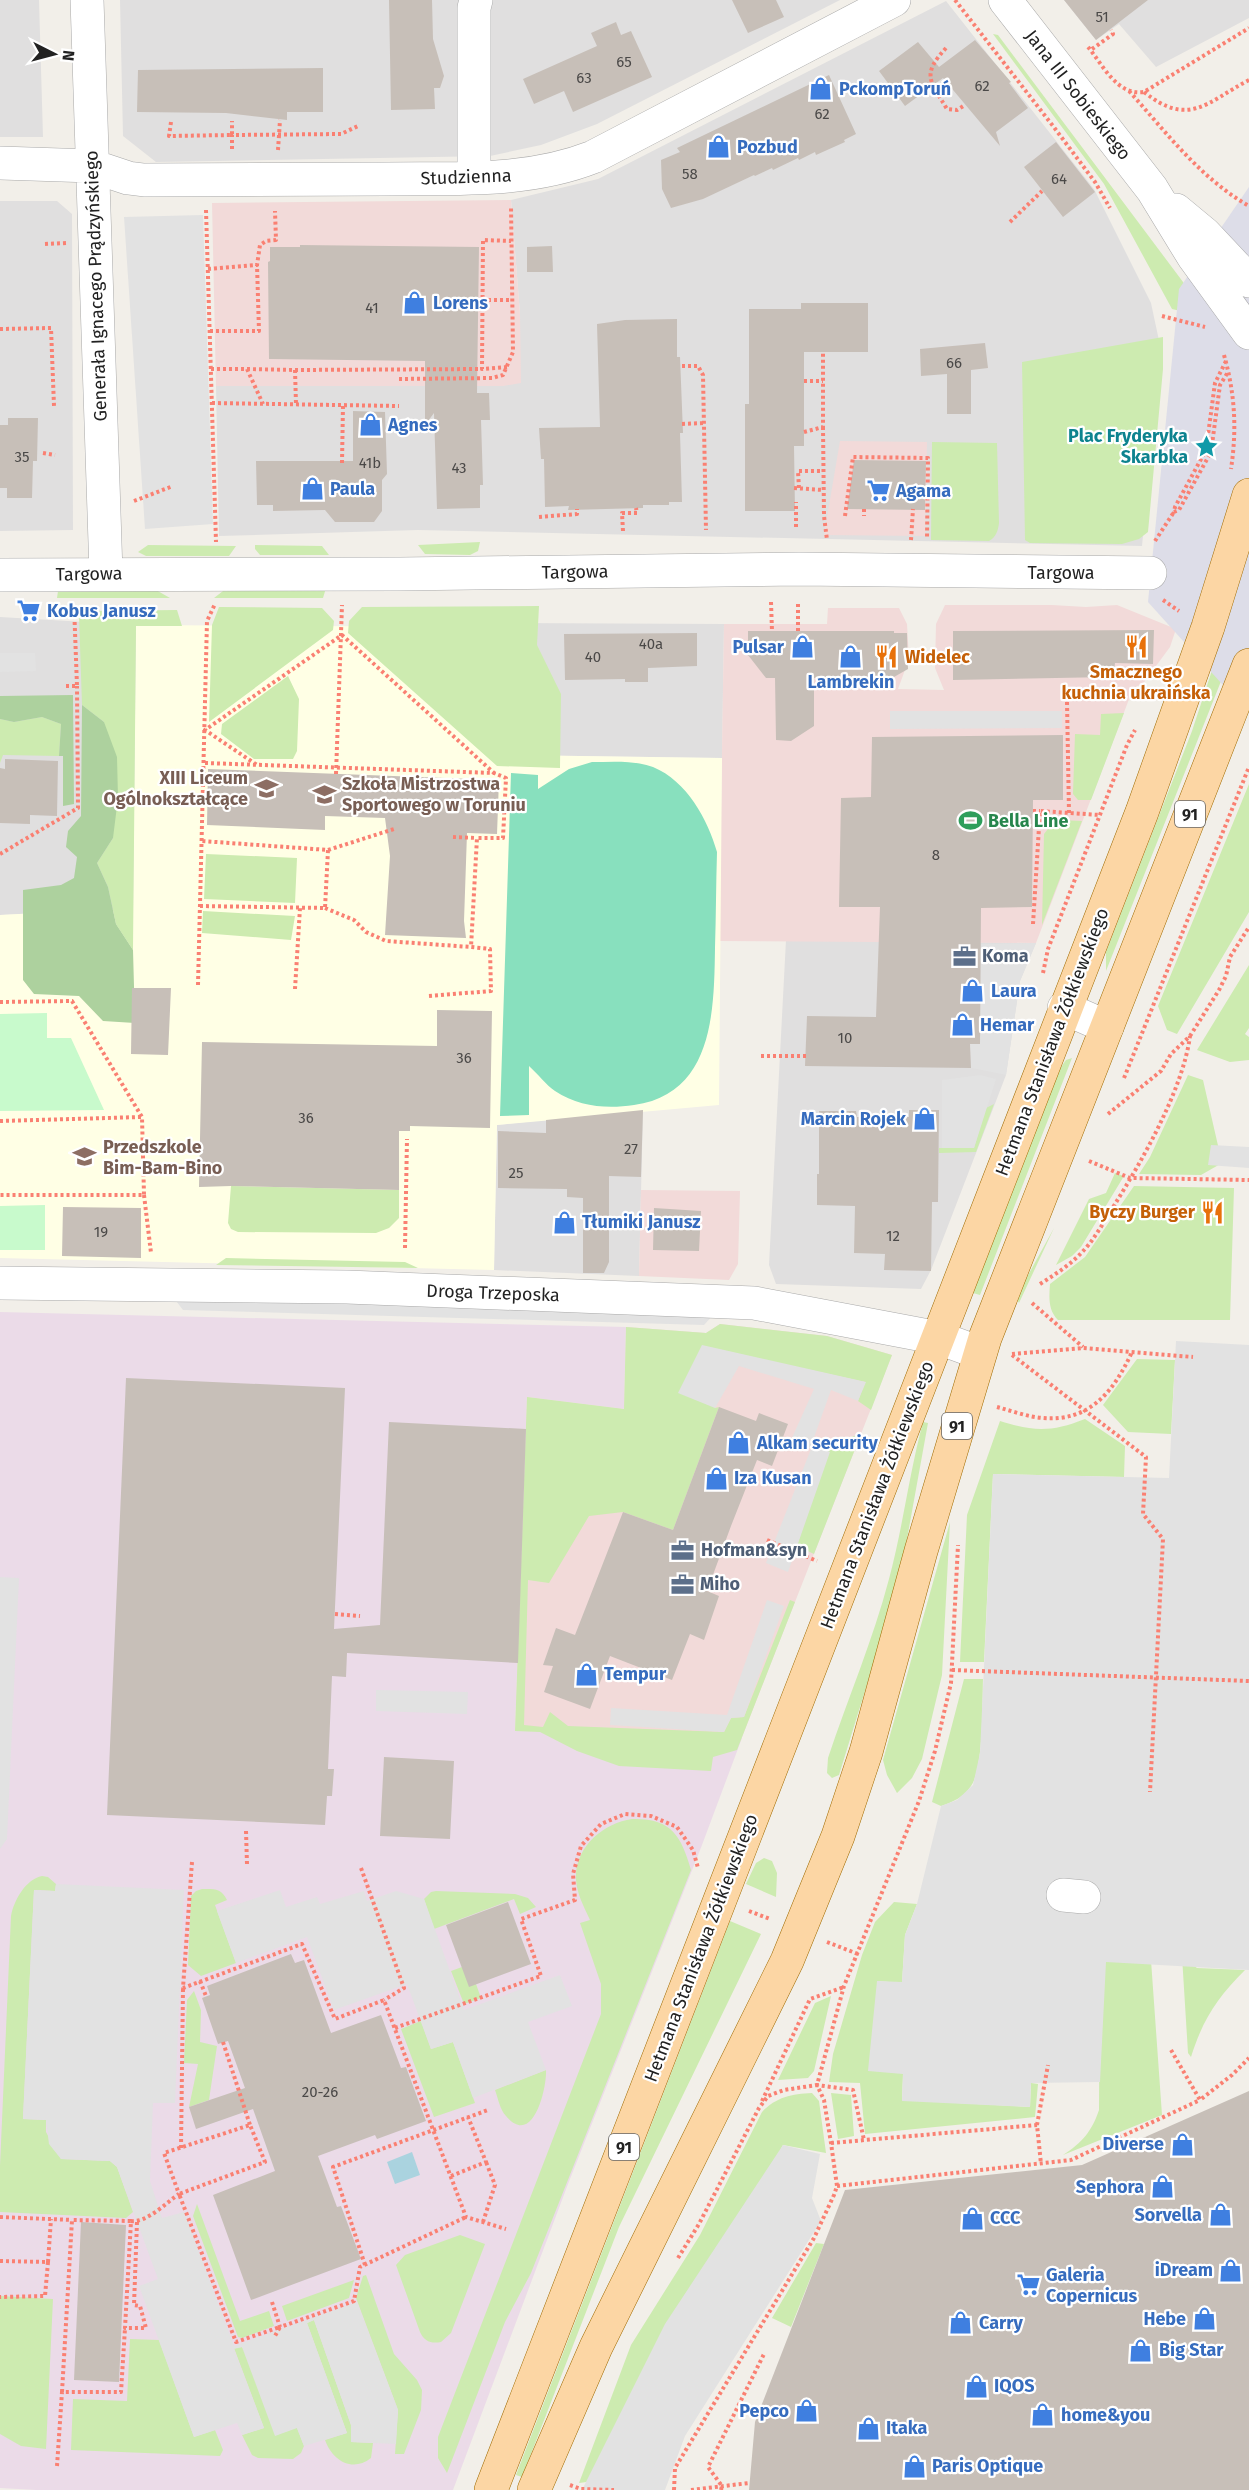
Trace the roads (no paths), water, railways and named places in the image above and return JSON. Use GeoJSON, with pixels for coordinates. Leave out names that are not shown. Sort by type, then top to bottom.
{"type":"FeatureCollection","features":[{"type":"Feature","properties":{"kind":"main road","name":"Hetmana Stanisława Żółkiewskiego"},"geometry":{"type":"LineString","coordinates":[[491,2490],[896,1442],[939,1338],[1064,1008],[1142,812],[1208,627],[1239,487]]}},
{"type":"Feature","properties":{"kind":"main road","name":"91"},"geometry":{"type":"LineString","coordinates":[[534,2490],[596,2347],[787,1961],[838,1836],[866,1752],[923,1543],[1000,1357],[1107,1027],[1249,665]]}},
{"type":"Feature","properties":{"kind":"street","name":"Generała Ignacego Prądzyńskiego"},"geometry":{"type":"LineString","coordinates":[[87,0],[106,573]]}},
{"type":"Feature","properties":{"kind":"street"},"geometry":{"type":"LineString","coordinates":[[474,178],[474,8],[476,0]]}},
{"type":"Feature","properties":{"kind":"street","name":"Studzienna"},"geometry":{"type":"LineString","coordinates":[[0,163],[92,166],[128,178],[218,190],[536,174],[574,165],[593,157],[894,0]]}},
{"type":"Feature","properties":{"kind":"street","name":"Jana III Sobieskiego"},"geometry":{"type":"LineString","coordinates":[[1005,0],[1152,189],[1193,256],[1236,341]]}},
{"type":"Feature","properties":{"kind":"street","name":"Jana III Sobieskiego"},"geometry":{"type":"LineString","coordinates":[[1152,189],[1205,234],[1249,281]]}},
{"type":"Feature","properties":{"kind":"street","name":"Jana III Sobieskiego"},"geometry":{"type":"LineString","coordinates":[[1205,234],[1225,241],[1249,244]]}},
{"type":"Feature","properties":{"kind":"street","name":"Targowa"},"geometry":{"type":"LineString","coordinates":[[0,575],[832,570],[1154,572]]}},
{"type":"Feature","properties":{"kind":"street"},"geometry":{"type":"LineString","coordinates":[[1064,1008],[1107,1027]]}},
{"type":"Feature","properties":{"kind":"street","name":"Droga Trzeposka"},"geometry":{"type":"LineString","coordinates":[[0,1283],[347,1287],[753,1304],[939,1338],[1000,1357]]}},
{"type":"Feature","properties":{"kind":"water"},"geometry":{"type":"Polygon","coordinates":[[[412,2152],[420,2175],[395,2184],[387,2162],[412,2152]]]}},
{"type":"Feature","properties":{"kind":"place","name":"PckompToruń"},"geometry":{"type":"Point","coordinates":[821,89]}},
{"type":"Feature","properties":{"kind":"place","name":"Pozbud"},"geometry":{"type":"Point","coordinates":[719,147]}},
{"type":"Feature","properties":{"kind":"place","name":"Lorens"},"geometry":{"type":"Point","coordinates":[415,303]}},
{"type":"Feature","properties":{"kind":"place","name":"Agnes"},"geometry":{"type":"Point","coordinates":[370,425]}},
{"type":"Feature","properties":{"kind":"place","name":"Plac Fryderyka Skarbka"},"geometry":{"type":"Point","coordinates":[1206,446]}},
{"type":"Feature","properties":{"kind":"place","name":"Paula"},"geometry":{"type":"Point","coordinates":[312,489]}},
{"type":"Feature","properties":{"kind":"place","name":"Agama"},"geometry":{"type":"Point","coordinates":[878,491]}},
{"type":"Feature","properties":{"kind":"place","name":"Kobus Janusz"},"geometry":{"type":"Point","coordinates":[29,611]}},
{"type":"Feature","properties":{"kind":"place","name":"Smacznego kuchnia ukraińska"},"geometry":{"type":"Point","coordinates":[1136,646]}},
{"type":"Feature","properties":{"kind":"place","name":"Pulsar"},"geometry":{"type":"Point","coordinates":[802,647]}},
{"type":"Feature","properties":{"kind":"place","name":"Lambrekin"},"geometry":{"type":"Point","coordinates":[851,656]}},
{"type":"Feature","properties":{"kind":"place","name":"Widelec"},"geometry":{"type":"Point","coordinates":[887,657]}},
{"type":"Feature","properties":{"kind":"place","name":"XIII Liceum Ogólnokształcące"},"geometry":{"type":"Point","coordinates":[266,788]}},
{"type":"Feature","properties":{"kind":"place","name":"Szkoła Mistrzostwa Sportowego w Toruniu"},"geometry":{"type":"Point","coordinates":[324,794]}},
{"type":"Feature","properties":{"kind":"place","name":"Bella Line"},"geometry":{"type":"Point","coordinates":[970,821]}},
{"type":"Feature","properties":{"kind":"place","name":"Koma"},"geometry":{"type":"Point","coordinates":[964,956]}},
{"type":"Feature","properties":{"kind":"place","name":"Laura"},"geometry":{"type":"Point","coordinates":[973,991]}},
{"type":"Feature","properties":{"kind":"place","name":"Hemar"},"geometry":{"type":"Point","coordinates":[962,1025]}},
{"type":"Feature","properties":{"kind":"place","name":"Marcin Rojek"},"geometry":{"type":"Point","coordinates":[924,1119]}},
{"type":"Feature","properties":{"kind":"place","name":"Przedszkole Bim-Bam-Bino"},"geometry":{"type":"Point","coordinates":[85,1157]}},
{"type":"Feature","properties":{"kind":"place","name":"Byczy Burger"},"geometry":{"type":"Point","coordinates":[1213,1212]}},
{"type":"Feature","properties":{"kind":"place","name":"Tłumiki Janusz"},"geometry":{"type":"Point","coordinates":[564,1222]}},
{"type":"Feature","properties":{"kind":"place","name":"Alkam security"},"geometry":{"type":"Point","coordinates":[739,1443]}},
{"type":"Feature","properties":{"kind":"place","name":"Iza Kusan"},"geometry":{"type":"Point","coordinates":[716,1478]}},
{"type":"Feature","properties":{"kind":"place","name":"Hofman&syn"},"geometry":{"type":"Point","coordinates":[683,1550]}},
{"type":"Feature","properties":{"kind":"place","name":"Miho"},"geometry":{"type":"Point","coordinates":[682,1584]}},
{"type":"Feature","properties":{"kind":"place","name":"Tempur"},"geometry":{"type":"Point","coordinates":[586,1674]}},
{"type":"Feature","properties":{"kind":"place","name":"Diverse"},"geometry":{"type":"Point","coordinates":[1182,2144]}},
{"type":"Feature","properties":{"kind":"place","name":"Sephora"},"geometry":{"type":"Point","coordinates":[1162,2187]}},
{"type":"Feature","properties":{"kind":"place","name":"Sorvella"},"geometry":{"type":"Point","coordinates":[1220,2215]}},
{"type":"Feature","properties":{"kind":"place","name":"CCC"},"geometry":{"type":"Point","coordinates":[972,2218]}},
{"type":"Feature","properties":{"kind":"place","name":"iDream"},"geometry":{"type":"Point","coordinates":[1231,2270]}},
{"type":"Feature","properties":{"kind":"place","name":"Galeria Copernicus"},"geometry":{"type":"Point","coordinates":[1028,2285]}},
{"type":"Feature","properties":{"kind":"place","name":"Hebe"},"geometry":{"type":"Point","coordinates":[1204,2319]}},
{"type":"Feature","properties":{"kind":"place","name":"Carry"},"geometry":{"type":"Point","coordinates":[961,2323]}},
{"type":"Feature","properties":{"kind":"place","name":"Big Star"},"geometry":{"type":"Point","coordinates":[1141,2350]}},
{"type":"Feature","properties":{"kind":"place","name":"IQOS"},"geometry":{"type":"Point","coordinates":[976,2386]}},
{"type":"Feature","properties":{"kind":"place","name":"Pepco"},"geometry":{"type":"Point","coordinates":[807,2411]}},
{"type":"Feature","properties":{"kind":"place","name":"home&you"},"geometry":{"type":"Point","coordinates":[1043,2415]}},
{"type":"Feature","properties":{"kind":"place","name":"Itaka"},"geometry":{"type":"Point","coordinates":[868,2428]}},
{"type":"Feature","properties":{"kind":"place","name":"Paris Optique"},"geometry":{"type":"Point","coordinates":[914,2466]}}]}
